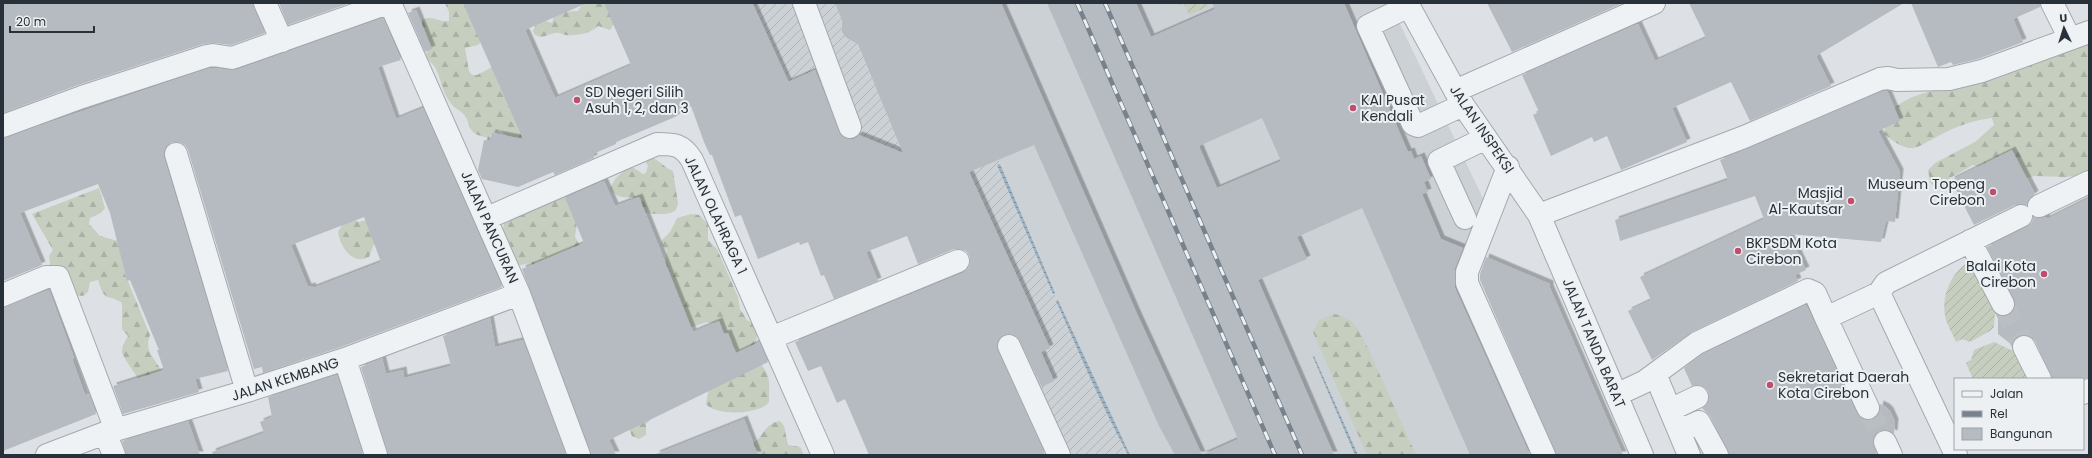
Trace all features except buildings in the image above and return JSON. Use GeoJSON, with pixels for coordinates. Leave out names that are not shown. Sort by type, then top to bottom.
{"type":"FeatureCollection","features":[{"type":"Feature","properties":{"kind":"street"},"geometry":{"type":"LineString","coordinates":[[265,3],[282,41]]}},
{"type":"Feature","properties":{"kind":"street"},"geometry":{"type":"LineString","coordinates":[[3,126],[82,97],[207,56],[213,55],[232,58],[389,3]]}},
{"type":"Feature","properties":{"kind":"street","name":"JALAN PANCURAN"},"geometry":{"type":"LineString","coordinates":[[389,3],[487,218],[519,294],[579,455]]}},
{"type":"Feature","properties":{"kind":"street"},"geometry":{"type":"LineString","coordinates":[[804,3],[850,127]]}},
{"type":"Feature","properties":{"kind":"street"},"geometry":{"type":"LineString","coordinates":[[1408,4],[1368,26],[1413,124],[1418,126],[1459,98],[1654,3]]}},
{"type":"Feature","properties":{"kind":"street"},"geometry":{"type":"LineString","coordinates":[[1543,224],[1744,136],[1880,79],[1949,80],[1982,71],[2079,36],[2052,3]]}},
{"type":"Feature","properties":{"kind":"street","name":"JALAN INSPEKSI"},"geometry":{"type":"LineString","coordinates":[[1408,4],[1459,98],[1508,167],[1543,224]]}},
{"type":"Feature","properties":{"kind":"street"},"geometry":{"type":"LineString","coordinates":[[1465,218],[1439,161],[1486,138]]}},
{"type":"Feature","properties":{"kind":"street","name":"JALAN OLAHRAGA 1"},"geometry":{"type":"LineString","coordinates":[[487,218],[657,144],[671,144],[685,149],[692,160],[823,455]]}},
{"type":"Feature","properties":{"kind":"street"},"geometry":{"type":"LineString","coordinates":[[176,154],[247,392]]}},
{"type":"Feature","properties":{"kind":"street"},"geometry":{"type":"LineString","coordinates":[[1508,167],[1467,272],[1467,282],[1544,455]]}},
{"type":"Feature","properties":{"kind":"street"},"geometry":{"type":"LineString","coordinates":[[1826,318],[1879,293],[1886,283],[2089,182]]}},
{"type":"Feature","properties":{"kind":"street","name":"JALAN TANDA BARAT"},"geometry":{"type":"LineString","coordinates":[[1543,224],[1642,455]]}},
{"type":"Feature","properties":{"kind":"street"},"geometry":{"type":"LineString","coordinates":[[1970,241],[2003,304]]}},
{"type":"Feature","properties":{"kind":"street"},"geometry":{"type":"LineString","coordinates":[[771,338],[958,261]]}},
{"type":"Feature","properties":{"kind":"street"},"geometry":{"type":"LineString","coordinates":[[3,295],[46,278],[58,277],[110,432],[114,455]]}},
{"type":"Feature","properties":{"kind":"street"},"geometry":{"type":"LineString","coordinates":[[1616,395],[1644,382],[1697,342],[1808,290],[1814,292],[1868,408]]}},
{"type":"Feature","properties":{"kind":"street"},"geometry":{"type":"LineString","coordinates":[[1879,293],[1954,449]]}},
{"type":"Feature","properties":{"kind":"street","name":"JALAN KEMBANG"},"geometry":{"type":"LineString","coordinates":[[47,455],[110,432],[247,392],[345,359],[519,294]]}},
{"type":"Feature","properties":{"kind":"street"},"geometry":{"type":"LineString","coordinates":[[1008,346],[1059,455]]}},
{"type":"Feature","properties":{"kind":"street"},"geometry":{"type":"LineString","coordinates":[[2024,347],[2040,378]]}},
{"type":"Feature","properties":{"kind":"street"},"geometry":{"type":"LineString","coordinates":[[345,359],[376,455]]}},
{"type":"Feature","properties":{"kind":"street"},"geometry":{"type":"LineString","coordinates":[[1655,374],[1689,455]]}},
{"type":"Feature","properties":{"kind":"street"},"geometry":{"type":"LineString","coordinates":[[1670,410],[1697,397]]}},
{"type":"Feature","properties":{"kind":"street"},"geometry":{"type":"LineString","coordinates":[[1679,431],[1699,422],[1717,455]]}},
{"type":"Feature","properties":{"kind":"street"},"geometry":{"type":"LineString","coordinates":[[1957,455],[1968,450]]}},
{"type":"Feature","properties":{"kind":"shaded area"},"geometry":{"type":"Polygon","coordinates":[[[753,3],[932,3],[1050,283],[1127,455],[1069,455],[1028,365],[936,189],[818,142],[753,3]]]}},
{"type":"Feature","properties":{"kind":"shaded area"},"geometry":{"type":"Polygon","coordinates":[[[932,3],[1390,3],[1488,209],[1458,285],[1535,455],[1127,455],[1050,283],[932,3]]]}},
{"type":"Feature","properties":{"kind":"green space"},"geometry":{"type":"Polygon","coordinates":[[[445,3],[489,3],[481,42],[478,45],[465,48],[469,71],[472,75],[477,75],[494,66],[529,137],[511,141],[501,130],[487,137],[479,136],[470,129],[464,114],[450,102],[436,69],[426,54],[428,50],[427,46],[419,43],[422,20],[426,18],[433,18],[442,21],[449,21],[449,12],[445,3]]]}},
{"type":"Feature","properties":{"kind":"green space"},"geometry":{"type":"Polygon","coordinates":[[[583,3],[611,3],[614,24],[610,30],[598,26],[587,33],[578,35],[556,33],[540,37],[534,34],[533,31],[536,24],[546,21],[552,23],[554,16],[563,12],[578,11],[583,3]]]}},
{"type":"Feature","properties":{"kind":"green space"},"geometry":{"type":"Polygon","coordinates":[[[1177,3],[1207,3],[1209,6],[1189,15],[1184,4],[1179,6],[1177,3]]]}},
{"type":"Feature","properties":{"kind":"green space"},"geometry":{"type":"Polygon","coordinates":[[[2089,38],[2089,169],[2081,175],[2066,177],[2034,176],[2018,181],[1973,165],[1950,178],[1942,188],[1935,188],[1930,182],[1928,170],[1935,163],[1975,142],[1994,125],[1992,118],[1962,125],[1914,148],[1902,146],[1884,134],[1889,113],[1899,104],[1908,99],[1926,92],[1955,86],[1980,78],[2089,38]]]}},
{"type":"Feature","properties":{"kind":"green space"},"geometry":{"type":"Polygon","coordinates":[[[649,156],[673,171],[678,203],[676,210],[673,212],[661,214],[645,213],[640,203],[641,199],[616,195],[610,188],[616,178],[627,168],[634,168],[643,174],[646,173],[648,166],[645,160],[649,156]]]}},
{"type":"Feature","properties":{"kind":"green space"},"geometry":{"type":"Polygon","coordinates":[[[99,188],[105,208],[101,213],[90,218],[89,224],[100,236],[118,241],[125,274],[150,335],[148,347],[164,377],[141,382],[122,352],[128,336],[122,329],[122,303],[107,297],[100,287],[98,280],[90,282],[88,292],[83,296],[75,295],[51,268],[49,256],[53,250],[32,214],[99,188]]]}},
{"type":"Feature","properties":{"kind":"green space"},"geometry":{"type":"Polygon","coordinates":[[[565,191],[570,196],[577,223],[575,237],[588,258],[535,269],[531,263],[520,265],[511,262],[503,231],[505,213],[526,206],[536,209],[565,191]]]}},
{"type":"Feature","properties":{"kind":"green space"},"geometry":{"type":"Polygon","coordinates":[[[691,214],[699,215],[708,224],[708,240],[717,249],[738,297],[740,309],[747,320],[758,327],[754,357],[767,373],[769,382],[769,402],[757,409],[747,412],[728,412],[718,411],[706,404],[719,324],[707,322],[688,328],[665,266],[667,250],[661,244],[661,241],[670,232],[677,218],[691,214]]]}},
{"type":"Feature","properties":{"kind":"green space"},"geometry":{"type":"Polygon","coordinates":[[[346,218],[353,218],[358,222],[367,220],[375,241],[369,257],[357,259],[352,257],[341,243],[338,232],[346,218]]]}},
{"type":"Feature","properties":{"kind":"green space"},"geometry":{"type":"Polygon","coordinates":[[[1973,259],[1996,297],[1994,327],[1990,331],[1970,342],[1962,339],[1956,342],[1945,316],[1945,299],[1954,276],[1966,263],[1973,259]]]}},
{"type":"Feature","properties":{"kind":"green space"},"geometry":{"type":"Polygon","coordinates":[[[1333,314],[1340,315],[1350,320],[1360,333],[1416,455],[1367,455],[1313,332],[1319,320],[1333,314]]]}},
{"type":"Feature","properties":{"kind":"green space"},"geometry":{"type":"Polygon","coordinates":[[[1994,342],[2026,357],[2036,378],[1973,378],[1966,363],[1971,360],[1974,350],[1994,342]]]}},
{"type":"Feature","properties":{"kind":"green space"},"geometry":{"type":"Polygon","coordinates":[[[652,418],[646,424],[646,435],[639,439],[632,436],[624,419],[652,418]]]}},
{"type":"Feature","properties":{"kind":"green space"},"geometry":{"type":"Polygon","coordinates":[[[780,421],[784,426],[788,445],[800,447],[804,455],[734,455],[757,440],[771,424],[780,421]]]}},
{"type":"Feature","properties":{"kind":"water"},"geometry":{"type":"Polygon","coordinates":[[[1000,164],[1055,293],[1053,294],[997,165],[1000,164]]]}},
{"type":"Feature","properties":{"kind":"water"},"geometry":{"type":"Polygon","coordinates":[[[1058,300],[1130,455],[1128,455],[1099,398],[1056,301],[1058,300]]]}},
{"type":"Feature","properties":{"kind":"water"},"geometry":{"type":"Polygon","coordinates":[[[1314,356],[1358,455],[1355,455],[1313,357],[1314,356]]]}},
{"type":"Feature","properties":{"kind":"tunnel"},"geometry":{"type":"LineString","coordinates":[[2003,304],[2024,347]]}},
{"type":"Feature","properties":{"kind":"tunnel"},"geometry":{"type":"LineString","coordinates":[[1868,408],[1885,442]]}},
{"type":"Feature","properties":{"kind":"railway"},"geometry":{"type":"LineString","coordinates":[[1077,3],[1275,455]]}},
{"type":"Feature","properties":{"kind":"railway"},"geometry":{"type":"LineString","coordinates":[[1105,3],[1302,455]]}},
{"type":"Feature","properties":{"kind":"place","name":"SD Negeri Silih Asuh 1, 2, dan 3"},"geometry":{"type":"Point","coordinates":[577,100]}},
{"type":"Feature","properties":{"kind":"place","name":"KAI Pusat Kendali"},"geometry":{"type":"Point","coordinates":[1353,108]}},
{"type":"Feature","properties":{"kind":"place","name":"Museum Topeng Cirebon"},"geometry":{"type":"Point","coordinates":[1993,192]}},
{"type":"Feature","properties":{"kind":"place","name":"Masjid Al-Kautsar"},"geometry":{"type":"Point","coordinates":[1851,201]}},
{"type":"Feature","properties":{"kind":"place","name":"BKPSDM Kota Cirebon"},"geometry":{"type":"Point","coordinates":[1738,251]}},
{"type":"Feature","properties":{"kind":"place","name":"Balai Kota Cirebon"},"geometry":{"type":"Point","coordinates":[2044,274]}},
{"type":"Feature","properties":{"kind":"place","name":"Sekretariat Daerah Kota Cirebon"},"geometry":{"type":"Point","coordinates":[1770,385]}}]}
